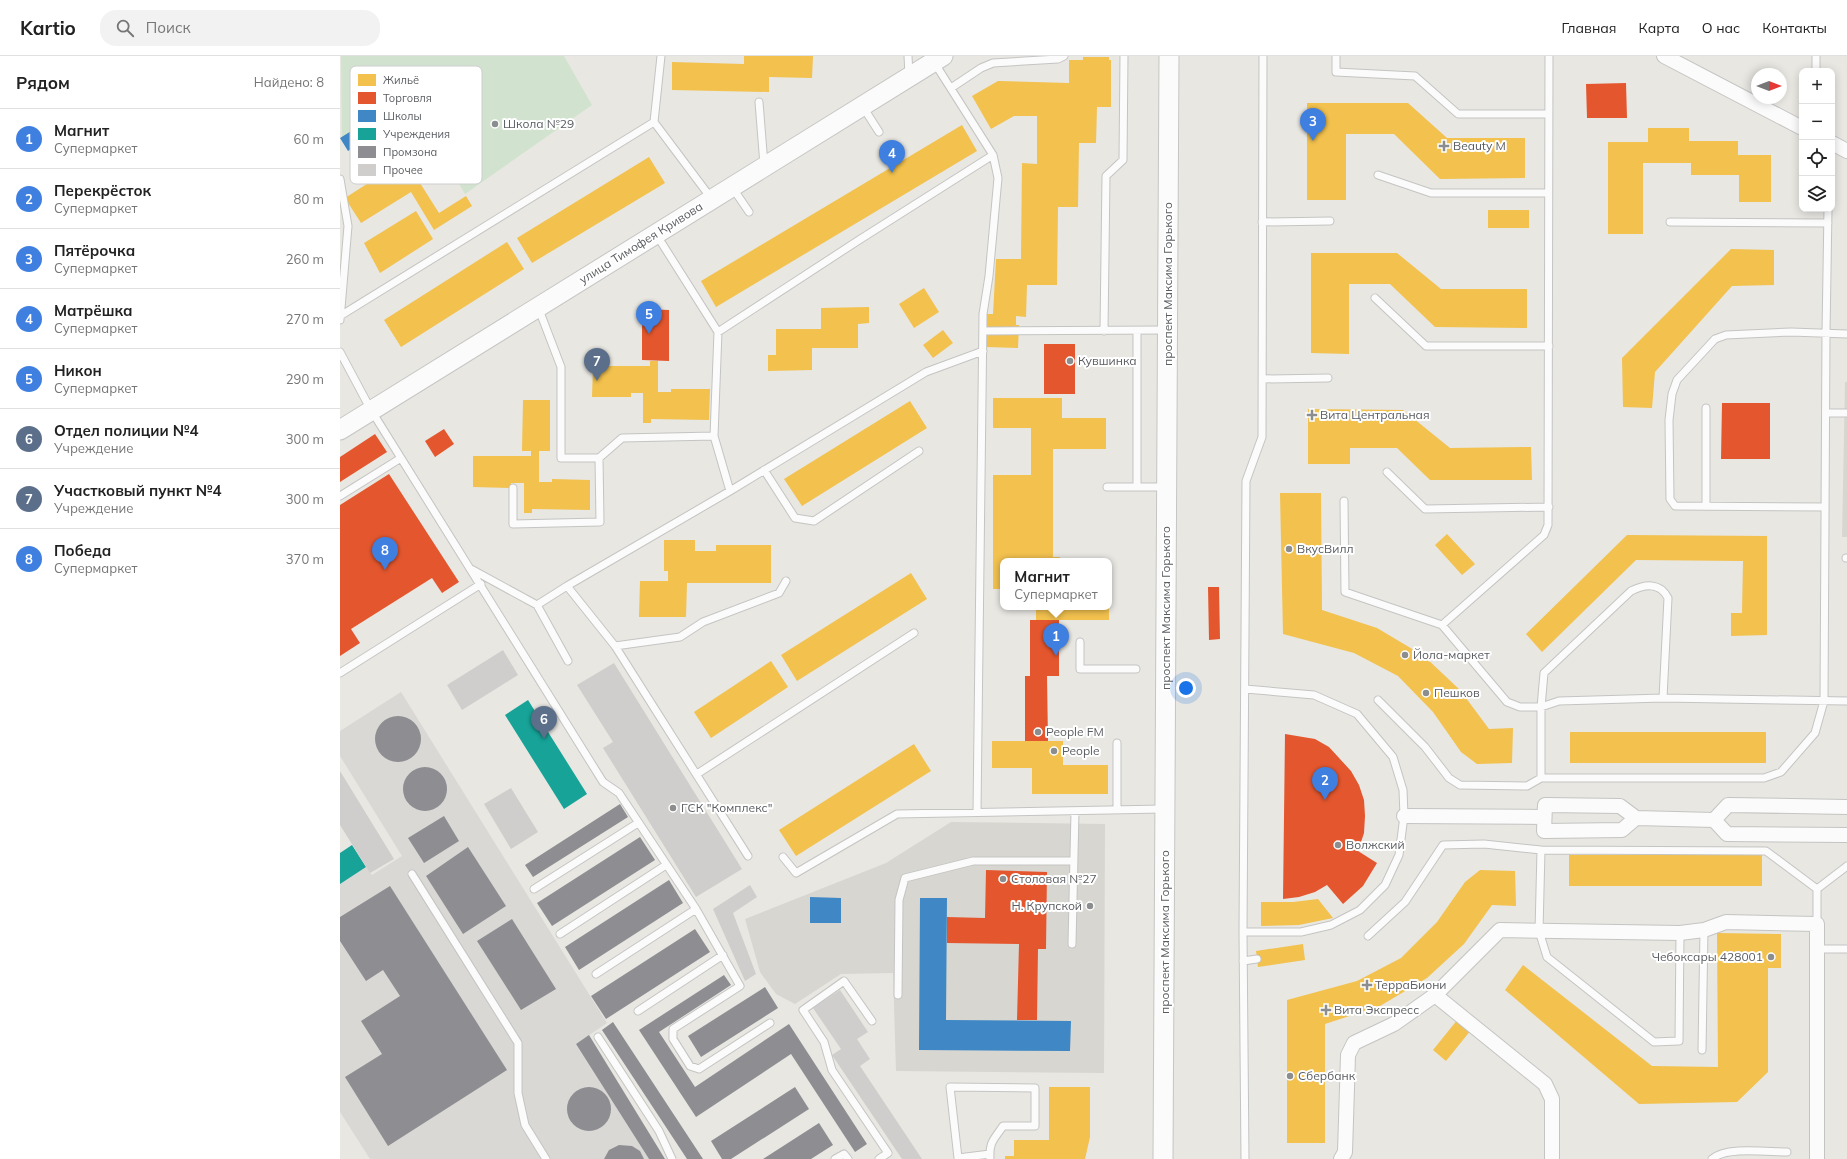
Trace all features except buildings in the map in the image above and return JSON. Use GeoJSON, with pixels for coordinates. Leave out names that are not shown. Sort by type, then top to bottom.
{"type":"FeatureCollection","features":[{"type":"Feature","properties":{"kind":"main road","name":"проспект Максима Горького"},"geometry":{"type":"LineString","coordinates":[[1163,1159],[1171,809],[1173,486],[1173,330],[1169,56]]}},
{"type":"Feature","properties":{"kind":"main road","name":"проспект Максима Горького"},"geometry":{"type":"LineString","coordinates":[[1173,330],[1181,56]]}},
{"type":"Feature","properties":{"kind":"main road","name":"улица Тимофея Кривова"},"geometry":{"type":"LineString","coordinates":[[340,430],[938,59]]}},
{"type":"Feature","properties":{"kind":"main road","name":"проспект Максима Горького"},"geometry":{"type":"LineString","coordinates":[[1171,809],[1176,1159]]}},
{"type":"Feature","properties":{"kind":"street"},"geometry":{"type":"LineString","coordinates":[[1664,56],[1799,126]]}},
{"type":"Feature","properties":{"kind":"street"},"geometry":{"type":"LineString","coordinates":[[1835,145],[1847,151]]}},
{"type":"Feature","properties":{"kind":"street"},"geometry":{"type":"LineString","coordinates":[[1636,818],[1622,830],[1544,831],[1545,805],[1620,806],[1636,818],[1714,820],[1727,834],[1847,835]]}},
{"type":"Feature","properties":{"kind":"street"},"geometry":{"type":"LineString","coordinates":[[1714,820],[1728,805],[1847,807]]}},
{"type":"Feature","properties":{"kind":"street"},"geometry":{"type":"LineString","coordinates":[[1404,816],[1544,817]]}},
{"type":"Feature","properties":{"kind":"street"},"geometry":{"type":"LineString","coordinates":[[1341,1159],[1345,1152],[1348,1055],[1354,1043],[1394,1024],[1435,995],[1500,930],[1680,933],[1704,930],[1726,922],[1817,924],[1817,1159]]}},
{"type":"Feature","properties":{"kind":"street"},"geometry":{"type":"LineString","coordinates":[[1435,995],[1545,1084],[1552,1099],[1552,1159]]}},
{"type":"Feature","properties":{"kind":"lane"},"geometry":{"type":"LineString","coordinates":[[661,56],[654,122],[712,199]]}},
{"type":"Feature","properties":{"kind":"lane"},"geometry":{"type":"LineString","coordinates":[[908,56],[910,77]]}},
{"type":"Feature","properties":{"kind":"lane"},"geometry":{"type":"LineString","coordinates":[[951,88],[981,68],[993,63],[1058,59],[1064,56]]}},
{"type":"Feature","properties":{"kind":"lane"},"geometry":{"type":"LineString","coordinates":[[1104,331],[1106,176],[1123,160],[1124,56]]}},
{"type":"Feature","properties":{"kind":"lane"},"geometry":{"type":"LineString","coordinates":[[1245,1159],[1243,932],[1246,481],[1262,437],[1263,56]]}},
{"type":"Feature","properties":{"kind":"lane"},"geometry":{"type":"LineString","coordinates":[[1336,56],[1336,72],[1415,76],[1458,114],[1548,114]]}},
{"type":"Feature","properties":{"kind":"lane"},"geometry":{"type":"LineString","coordinates":[[1442,625],[1544,535],[1548,525],[1549,56]]}},
{"type":"Feature","properties":{"kind":"lane"},"geometry":{"type":"LineString","coordinates":[[1816,56],[1816,68]]}},
{"type":"Feature","properties":{"kind":"lane"},"geometry":{"type":"LineString","coordinates":[[938,59],[951,88],[993,156],[998,178],[989,276],[983,314],[977,812]]}},
{"type":"Feature","properties":{"kind":"lane"},"geometry":{"type":"LineString","coordinates":[[759,102],[764,167]]}},
{"type":"Feature","properties":{"kind":"lane"},"geometry":{"type":"LineString","coordinates":[[862,106],[879,132]]}},
{"type":"Feature","properties":{"kind":"lane"},"geometry":{"type":"LineString","coordinates":[[340,316],[654,122]]}},
{"type":"Feature","properties":{"kind":"lane"},"geometry":{"type":"LineString","coordinates":[[718,332],[859,240],[993,156]]}},
{"type":"Feature","properties":{"kind":"lane"},"geometry":{"type":"LineString","coordinates":[[1378,175],[1431,193],[1548,193]]}},
{"type":"Feature","properties":{"kind":"lane"},"geometry":{"type":"LineString","coordinates":[[340,179],[348,226],[340,320]]}},
{"type":"Feature","properties":{"kind":"lane"},"geometry":{"type":"LineString","coordinates":[[732,187],[749,212]]}},
{"type":"Feature","properties":{"kind":"lane"},"geometry":{"type":"LineString","coordinates":[[1378,700],[1425,747],[1449,778],[1460,785],[1527,786],[1540,778],[1764,778],[1781,772],[1815,733],[1824,701],[1828,212]]}},
{"type":"Feature","properties":{"kind":"lane"},"geometry":{"type":"LineString","coordinates":[[1262,222],[1330,221]]}},
{"type":"Feature","properties":{"kind":"lane"},"geometry":{"type":"LineString","coordinates":[[1670,222],[1828,223]]}},
{"type":"Feature","properties":{"kind":"lane"},"geometry":{"type":"LineString","coordinates":[[656,234],[718,332],[714,436],[730,491]]}},
{"type":"Feature","properties":{"kind":"lane"},"geometry":{"type":"LineString","coordinates":[[1376,298],[1426,346],[1548,346]]}},
{"type":"Feature","properties":{"kind":"lane"},"geometry":{"type":"LineString","coordinates":[[538,307],[562,367],[562,458],[599,458],[622,438],[714,436]]}},
{"type":"Feature","properties":{"kind":"lane"},"geometry":{"type":"LineString","coordinates":[[1137,330],[1137,487]]}},
{"type":"Feature","properties":{"kind":"lane"},"geometry":{"type":"LineString","coordinates":[[983,331],[1173,330]]}},
{"type":"Feature","properties":{"kind":"lane"},"geometry":{"type":"LineString","coordinates":[[1825,507],[1675,506],[1670,499],[1669,420],[1672,394],[1677,380],[1715,339],[1726,335],[1847,334]]}},
{"type":"Feature","properties":{"kind":"lane"},"geometry":{"type":"LineString","coordinates":[[537,606],[567,586],[730,491],[926,372],[983,351]]}},
{"type":"Feature","properties":{"kind":"lane"},"geometry":{"type":"LineString","coordinates":[[340,352],[371,410],[481,584],[603,782],[619,793],[696,909],[740,986],[673,1029],[673,1039],[690,1066],[699,1068],[770,1023]]}},
{"type":"Feature","properties":{"kind":"lane"},"geometry":{"type":"LineString","coordinates":[[1262,379],[1328,378]]}},
{"type":"Feature","properties":{"kind":"lane"},"geometry":{"type":"LineString","coordinates":[[1706,408],[1706,506]]}},
{"type":"Feature","properties":{"kind":"lane"},"geometry":{"type":"LineString","coordinates":[[1826,414],[1847,414]]}},
{"type":"Feature","properties":{"kind":"lane"},"geometry":{"type":"LineString","coordinates":[[764,470],[795,518],[814,522],[919,451]]}},
{"type":"Feature","properties":{"kind":"lane"},"geometry":{"type":"LineString","coordinates":[[340,496],[401,458]]}},
{"type":"Feature","properties":{"kind":"lane"},"geometry":{"type":"LineString","coordinates":[[513,488],[513,524],[600,522],[599,458]]}},
{"type":"Feature","properties":{"kind":"lane"},"geometry":{"type":"LineString","coordinates":[[1387,472],[1425,509],[1549,507]]}},
{"type":"Feature","properties":{"kind":"lane"},"geometry":{"type":"LineString","coordinates":[[1107,486],[1173,486]]}},
{"type":"Feature","properties":{"kind":"lane"},"geometry":{"type":"LineString","coordinates":[[1344,501],[1345,592],[1442,625],[1507,702],[1520,707],[1541,707],[1559,701],[1663,698],[1847,701]]}},
{"type":"Feature","properties":{"kind":"lane"},"geometry":{"type":"LineString","coordinates":[[471,569],[537,606],[568,660]]}},
{"type":"Feature","properties":{"kind":"lane"},"geometry":{"type":"LineString","coordinates":[[615,646],[680,637],[704,622],[779,593],[786,581]]}},
{"type":"Feature","properties":{"kind":"lane"},"geometry":{"type":"LineString","coordinates":[[340,673],[481,584]]}},
{"type":"Feature","properties":{"kind":"lane"},"geometry":{"type":"LineString","coordinates":[[1540,778],[1541,707],[1544,673],[1631,591],[1642,585],[1654,585],[1664,590],[1668,598],[1663,698]]}},
{"type":"Feature","properties":{"kind":"lane"},"geometry":{"type":"LineString","coordinates":[[567,586],[615,646],[748,856]]}},
{"type":"Feature","properties":{"kind":"lane"},"geometry":{"type":"LineString","coordinates":[[697,774],[914,633]]}},
{"type":"Feature","properties":{"kind":"lane"},"geometry":{"type":"LineString","coordinates":[[1080,642],[1080,669],[1136,669]]}},
{"type":"Feature","properties":{"kind":"lane"},"geometry":{"type":"LineString","coordinates":[[1243,932],[1301,932],[1331,925],[1360,910],[1385,886],[1399,855],[1404,816],[1403,790],[1393,757],[1357,714],[1314,694],[1245,689]]}},
{"type":"Feature","properties":{"kind":"lane"},"geometry":{"type":"LineString","coordinates":[[1117,743],[1117,810]]}},
{"type":"Feature","properties":{"kind":"lane"},"geometry":{"type":"LineString","coordinates":[[783,857],[796,873],[897,814],[1171,809]]}},
{"type":"Feature","properties":{"kind":"lane"},"geometry":{"type":"LineString","coordinates":[[1072,944],[1075,810]]}},
{"type":"Feature","properties":{"kind":"lane"},"geometry":{"type":"LineString","coordinates":[[534,889],[638,823]]}},
{"type":"Feature","properties":{"kind":"lane"},"geometry":{"type":"LineString","coordinates":[[1368,936],[1405,902],[1443,845],[1484,844],[1541,850],[1766,851],[1817,889]]}},
{"type":"Feature","properties":{"kind":"lane"},"geometry":{"type":"LineString","coordinates":[[1541,850],[1539,931],[1547,957],[1654,1042],[1679,1041],[1680,933]]}},
{"type":"Feature","properties":{"kind":"lane"},"geometry":{"type":"LineString","coordinates":[[898,995],[899,900],[905,878],[973,861],[1074,861]]}},
{"type":"Feature","properties":{"kind":"lane"},"geometry":{"type":"LineString","coordinates":[[560,934],[666,865]]}},
{"type":"Feature","properties":{"kind":"lane"},"geometry":{"type":"LineString","coordinates":[[1817,889],[1847,866]]}},
{"type":"Feature","properties":{"kind":"lane"},"geometry":{"type":"LineString","coordinates":[[412,874],[518,1043],[518,1093],[525,1125],[546,1159]]}},
{"type":"Feature","properties":{"kind":"lane"},"geometry":{"type":"LineString","coordinates":[[1817,889],[1817,924]]}},
{"type":"Feature","properties":{"kind":"lane"},"geometry":{"type":"LineString","coordinates":[[596,974],[696,909]]}},
{"type":"Feature","properties":{"kind":"lane"},"geometry":{"type":"LineString","coordinates":[[1702,1050],[1704,930]]}},
{"type":"Feature","properties":{"kind":"lane"},"geometry":{"type":"LineString","coordinates":[[1817,949],[1847,949]]}},
{"type":"Feature","properties":{"kind":"lane"},"geometry":{"type":"LineString","coordinates":[[638,1012],[723,955]]}},
{"type":"Feature","properties":{"kind":"lane"},"geometry":{"type":"LineString","coordinates":[[1243,961],[1257,959]]}},
{"type":"Feature","properties":{"kind":"lane"},"geometry":{"type":"LineString","coordinates":[[872,1021],[844,981],[803,1010],[824,1042],[832,1070],[890,1156],[879,1159]]}},
{"type":"Feature","properties":{"kind":"lane"},"geometry":{"type":"LineString","coordinates":[[598,1037],[659,1131],[672,1159]]}},
{"type":"Feature","properties":{"kind":"lane"},"geometry":{"type":"LineString","coordinates":[[950,1087],[1035,1088],[1035,1126],[1003,1126],[990,1146],[990,1156],[958,1158],[950,1087]]}},
{"type":"Feature","properties":{"kind":"lane"},"geometry":{"type":"LineString","coordinates":[[1712,1159],[1728,1152],[1787,1152]]}},
{"type":"Feature","properties":{"kind":"lane"},"geometry":{"type":"LineString","coordinates":[[835,1159],[844,1154],[848,1159]]}},
{"type":"Feature","properties":{"kind":"shaded area"},"geometry":{"type":"Polygon","coordinates":[[[1845,382],[1847,382],[1847,537],[1842,537],[1845,382]]]}},
{"type":"Feature","properties":{"kind":"shaded area"},"geometry":{"type":"Polygon","coordinates":[[[401,692],[607,1023],[576,1044],[649,1159],[370,1159],[340,1112],[340,883],[366,867],[372,875],[402,856],[340,756],[340,731],[401,692]]]}},
{"type":"Feature","properties":{"kind":"shaded area"},"geometry":{"type":"Polygon","coordinates":[[[951,822],[1105,824],[1104,1073],[896,1071],[893,973],[841,974],[795,1004],[776,994],[760,972],[745,919],[886,863],[951,822]]]}},
{"type":"Feature","properties":{"kind":"green space"},"geometry":{"type":"Polygon","coordinates":[[[341,56],[564,56],[592,105],[482,182],[482,66],[350,66],[350,137],[342,142],[341,56]]]}},
{"type":"Feature","properties":{"kind":"green space"},"geometry":{"type":"Polygon","coordinates":[[[459,184],[479,184],[465,194],[459,184]]]}},
{"type":"Feature","properties":{"kind":"place","name":"Школа №29"},"geometry":{"type":"Point","coordinates":[495,124]}},
{"type":"Feature","properties":{"kind":"place","name":"Пятёрочка"},"geometry":{"type":"Point","coordinates":[1313,141]}},
{"type":"Feature","properties":{"kind":"place","name":"Beauty M"},"geometry":{"type":"Point","coordinates":[1444,146]}},
{"type":"Feature","properties":{"kind":"place","name":"Матрёшка"},"geometry":{"type":"Point","coordinates":[892,173]}},
{"type":"Feature","properties":{"kind":"place","name":"Никон"},"geometry":{"type":"Point","coordinates":[649,334]}},
{"type":"Feature","properties":{"kind":"place","name":"Кувшинка"},"geometry":{"type":"Point","coordinates":[1070,361]}},
{"type":"Feature","properties":{"kind":"place","name":"Участковый пункт №4"},"geometry":{"type":"Point","coordinates":[597,381]}},
{"type":"Feature","properties":{"kind":"place","name":"Вита Центральная"},"geometry":{"type":"Point","coordinates":[1312,415]}},
{"type":"Feature","properties":{"kind":"place","name":"ВкусВилл"},"geometry":{"type":"Point","coordinates":[1289,549]}},
{"type":"Feature","properties":{"kind":"place","name":"Победа"},"geometry":{"type":"Point","coordinates":[385,570]}},
{"type":"Feature","properties":{"kind":"place","name":"Йола-маркет"},"geometry":{"type":"Point","coordinates":[1405,655]}},
{"type":"Feature","properties":{"kind":"place","name":"Магнит"},"geometry":{"type":"Point","coordinates":[1056,656]}},
{"type":"Feature","properties":{"kind":"place","name":"Пешков"},"geometry":{"type":"Point","coordinates":[1426,693]}},
{"type":"Feature","properties":{"kind":"place","name":"People FM"},"geometry":{"type":"Point","coordinates":[1038,732]}},
{"type":"Feature","properties":{"kind":"place","name":"Отдел полиции №4"},"geometry":{"type":"Point","coordinates":[544,739]}},
{"type":"Feature","properties":{"kind":"place","name":"People"},"geometry":{"type":"Point","coordinates":[1054,751]}},
{"type":"Feature","properties":{"kind":"place","name":"Перекрёсток"},"geometry":{"type":"Point","coordinates":[1325,800]}},
{"type":"Feature","properties":{"kind":"place","name":"ГСК \"Комплекс\""},"geometry":{"type":"Point","coordinates":[673,808]}},
{"type":"Feature","properties":{"kind":"place","name":"Волжский"},"geometry":{"type":"Point","coordinates":[1338,845]}},
{"type":"Feature","properties":{"kind":"place","name":"Столовая №27"},"geometry":{"type":"Point","coordinates":[1003,879]}},
{"type":"Feature","properties":{"kind":"place","name":"Н. Крупской"},"geometry":{"type":"Point","coordinates":[1090,906]}},
{"type":"Feature","properties":{"kind":"place","name":"Чебоксары 428001"},"geometry":{"type":"Point","coordinates":[1771,957]}},
{"type":"Feature","properties":{"kind":"place","name":"ТерраБиони"},"geometry":{"type":"Point","coordinates":[1367,985]}},
{"type":"Feature","properties":{"kind":"place","name":"Вита Экспресс"},"geometry":{"type":"Point","coordinates":[1326,1010]}},
{"type":"Feature","properties":{"kind":"place","name":"Сбербанк"},"geometry":{"type":"Point","coordinates":[1290,1076]}}]}
